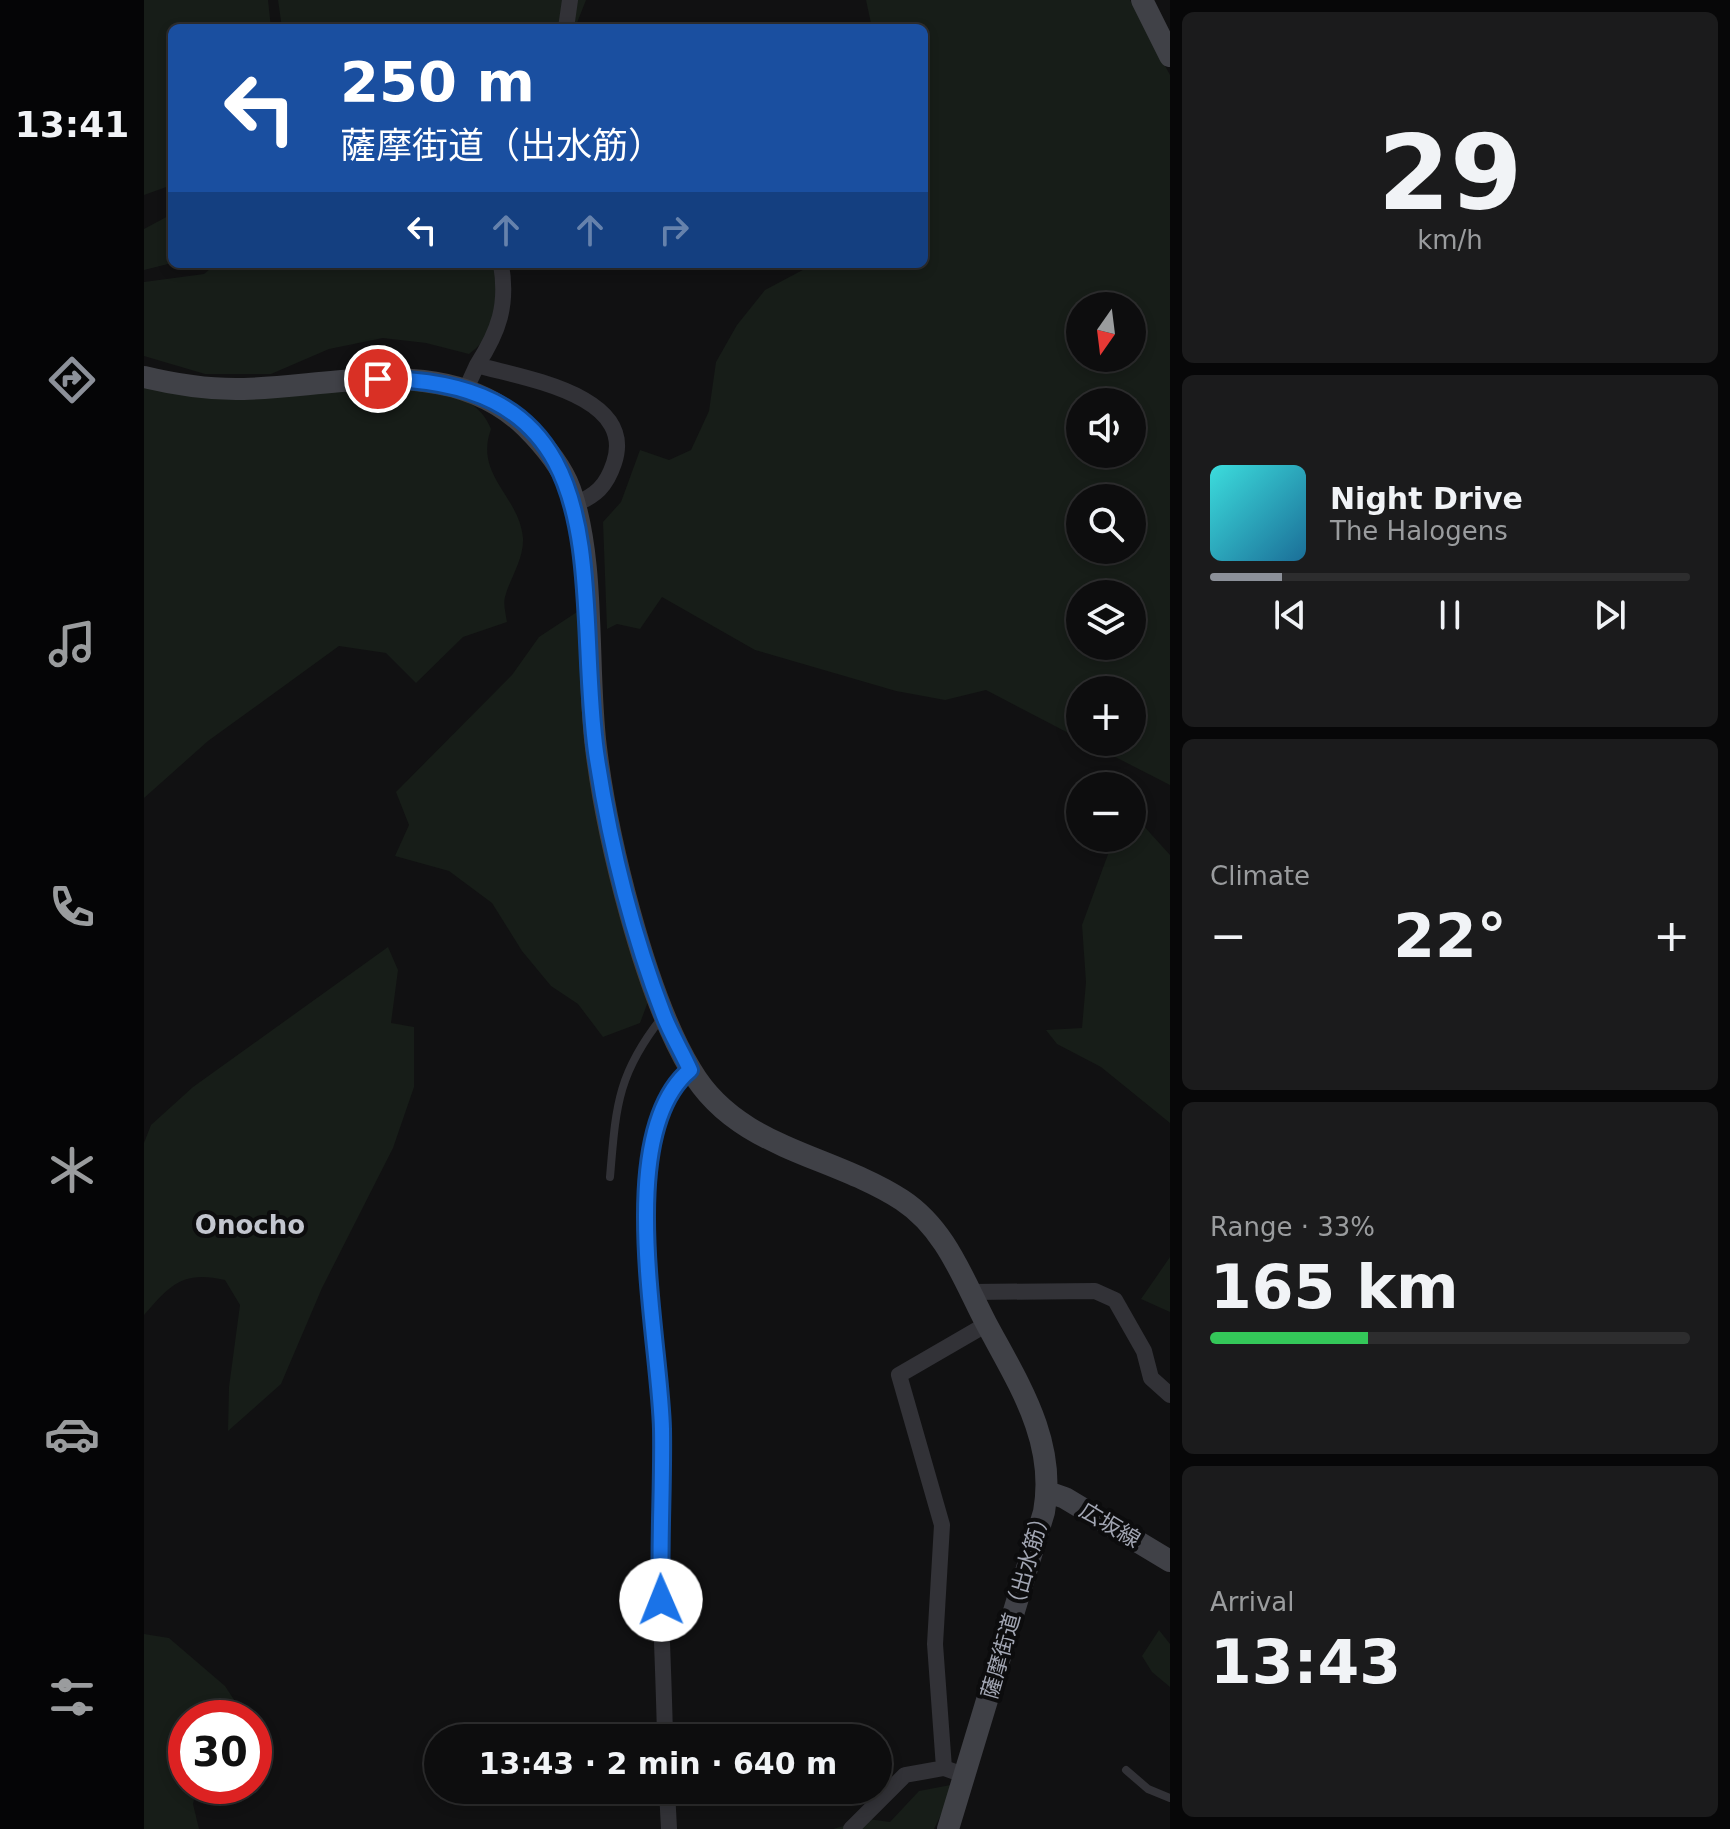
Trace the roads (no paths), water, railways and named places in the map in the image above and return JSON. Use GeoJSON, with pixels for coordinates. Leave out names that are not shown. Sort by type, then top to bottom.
{"type":"FeatureCollection","features":[{"type":"Feature","properties":{"kind":"street"},"geometry":{"type":"LineString","coordinates":[[567,24],[570,0]]}},
{"type":"Feature","properties":{"kind":"street"},"geometry":{"type":"LineString","coordinates":[[1142,0],[1170,56]]}},
{"type":"Feature","properties":{"kind":"street"},"geometry":{"type":"LineString","coordinates":[[466,389],[494,338],[503,314],[506,290],[502,268]]}},
{"type":"Feature","properties":{"kind":"street"},"geometry":{"type":"LineString","coordinates":[[477,365],[577,395],[596,406],[607,418],[616,434],[617,456],[611,474],[601,491],[574,505]]}},
{"type":"Feature","properties":{"kind":"street","name":"薩摩街道（出水筋）"},"geometry":{"type":"LineString","coordinates":[[144,377],[220,389],[409,379],[466,389],[512,415],[527,428],[562,473],[574,505],[584,552],[590,678],[599,765],[623,881],[664,1016],[690,1070],[707,1093],[737,1122],[785,1149],[857,1174],[924,1217],[940,1235],[1013,1369],[1035,1418],[1044,1454],[1048,1492],[1032,1558],[954,1771],[948,1829]]}},
{"type":"Feature","properties":{"kind":"street"},"geometry":{"type":"LineString","coordinates":[[665,1724],[660,1573],[662,1428],[646,1237],[648,1177],[660,1115],[669,1092],[690,1070]]}},
{"type":"Feature","properties":{"kind":"street"},"geometry":{"type":"LineString","coordinates":[[971,1292],[1095,1291],[1115,1300],[1144,1351],[1151,1378],[1170,1395]]}},
{"type":"Feature","properties":{"kind":"street"},"geometry":{"type":"LineString","coordinates":[[851,1829],[905,1775],[954,1771],[935,1644],[942,1525],[899,1375],[987,1324]]}},
{"type":"Feature","properties":{"kind":"street","name":"広坂線"},"geometry":{"type":"LineString","coordinates":[[1048,1492],[1065,1498],[1169,1559]]}},
{"type":"Feature","properties":{"kind":"street"},"geometry":{"type":"LineString","coordinates":[[668,1804],[669,1829]]}},
{"type":"Feature","properties":{"kind":"lane"},"geometry":{"type":"LineString","coordinates":[[610,1177],[616,1108],[626,1070],[664,1016]]}},
{"type":"Feature","properties":{"kind":"lane"},"geometry":{"type":"LineString","coordinates":[[1126,1770],[1148,1789],[1170,1798]]}},
{"type":"Feature","properties":{"kind":"district","name":"Onocho"},"geometry":{"type":"Point","coordinates":[250,1225]}}]}
